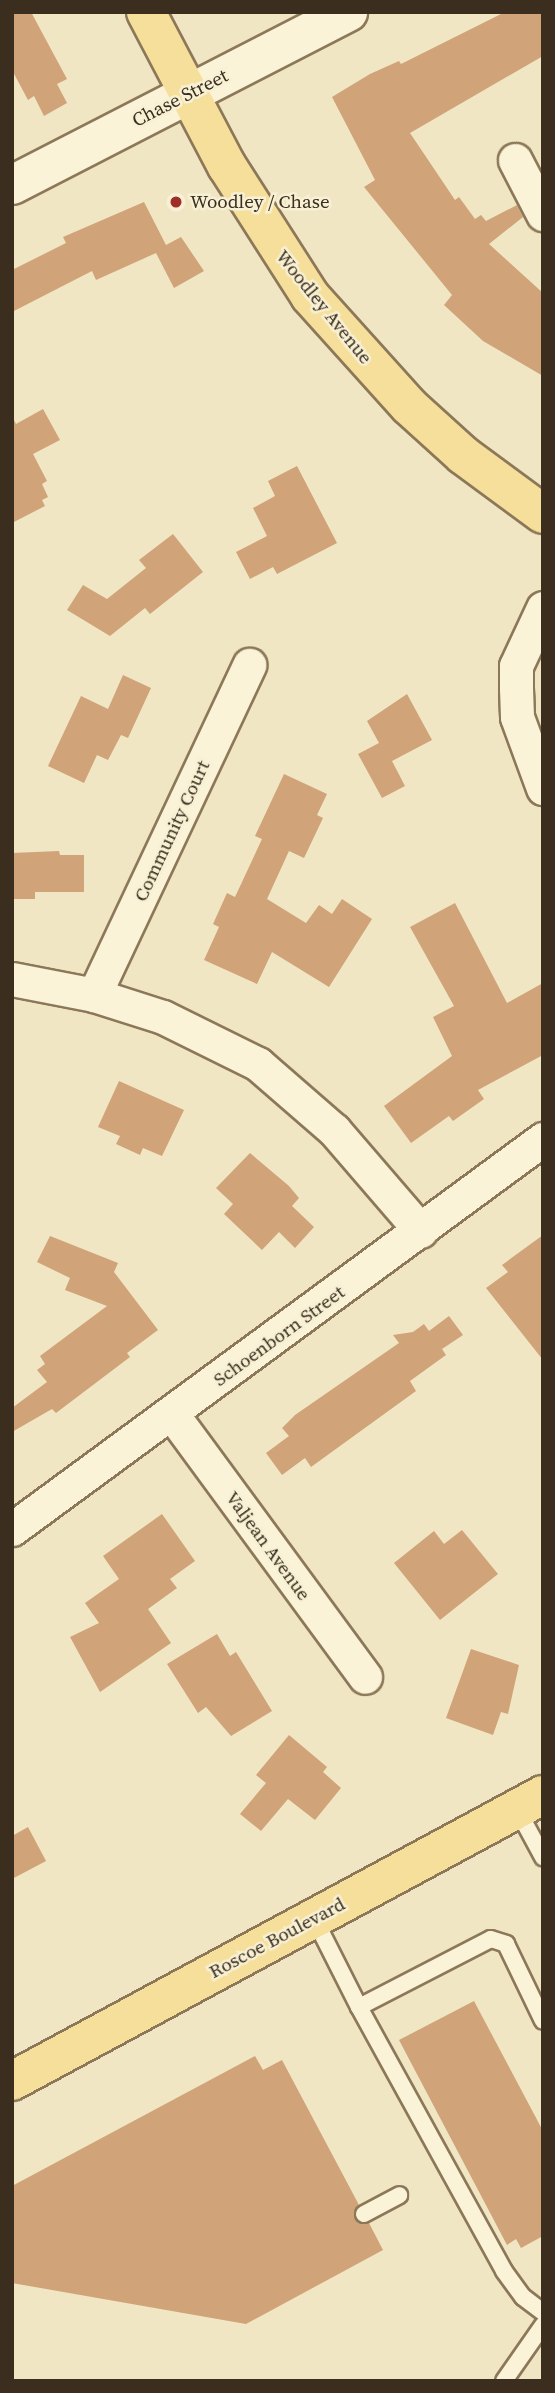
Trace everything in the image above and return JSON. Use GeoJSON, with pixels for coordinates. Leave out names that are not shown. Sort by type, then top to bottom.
{"type":"FeatureCollection","features":[{"type":"Feature","properties":{"kind":"main road","name":"Woodley Avenue"},"geometry":{"type":"LineString","coordinates":[[146,12],[188,94],[269,236],[326,315],[409,406],[463,455],[543,514]]}},
{"type":"Feature","properties":{"kind":"main road","name":"Roscoe Boulevard"},"geometry":{"type":"LineString","coordinates":[[12,2081],[530,1802]]}},
{"type":"Feature","properties":{"kind":"street","name":"Chase Street"},"geometry":{"type":"LineString","coordinates":[[12,184],[348,12]]}},
{"type":"Feature","properties":{"kind":"street"},"geometry":{"type":"LineString","coordinates":[[515,160],[543,214]]}},
{"type":"Feature","properties":{"kind":"street"},"geometry":{"type":"LineString","coordinates":[[543,608],[516,666],[516,688],[517,718],[543,788]]}},
{"type":"Feature","properties":{"kind":"street","name":"Community Court"},"geometry":{"type":"LineString","coordinates":[[94,995],[249,666]]}},
{"type":"Feature","properties":{"kind":"street"},"geometry":{"type":"LineString","coordinates":[[12,979],[94,995],[163,1017],[258,1063],[334,1130],[421,1231]]}},
{"type":"Feature","properties":{"kind":"street","name":"Schoenborn Street"},"geometry":{"type":"LineString","coordinates":[[12,1529],[543,1139]]}},
{"type":"Feature","properties":{"kind":"street","name":"Valjean Avenue"},"geometry":{"type":"LineString","coordinates":[[172,1414],[365,1678]]}},
{"type":"Feature","properties":{"kind":"lane"},"geometry":{"type":"LineString","coordinates":[[530,1802],[543,1857]]}},
{"type":"Feature","properties":{"kind":"lane"},"geometry":{"type":"LineString","coordinates":[[314,1918],[359,2007],[504,2271],[523,2297],[543,2312]]}},
{"type":"Feature","properties":{"kind":"lane"},"geometry":{"type":"LineString","coordinates":[[359,2007],[491,1939],[506,1944],[543,2021]]}},
{"type":"Feature","properties":{"kind":"lane"},"geometry":{"type":"LineString","coordinates":[[364,2214],[399,2195]]}},
{"type":"Feature","properties":{"kind":"lane"},"geometry":{"type":"LineString","coordinates":[[504,2381],[543,2325]]}},
{"type":"Feature","properties":{"kind":"building"},"geometry":{"type":"Polygon","coordinates":[[[12,12],[31,12],[67,79],[57,84],[67,103],[44,116],[34,96],[28,100],[12,70],[12,12]]]}},
{"type":"Feature","properties":{"kind":"building"},"geometry":{"type":"Polygon","coordinates":[[[505,12],[543,12],[543,56],[410,133],[455,200],[459,197],[475,219],[481,215],[486,221],[517,205],[523,217],[489,244],[543,293],[543,376],[483,341],[444,305],[452,295],[364,187],[375,180],[332,97],[370,74],[399,61],[401,64],[505,12]]]}},
{"type":"Feature","properties":{"kind":"building"},"geometry":{"type":"Polygon","coordinates":[[[144,202],[166,245],[181,237],[204,271],[174,288],[156,253],[96,280],[92,271],[12,312],[12,270],[66,243],[63,237],[144,202]]]}},
{"type":"Feature","properties":{"kind":"building"},"geometry":{"type":"Polygon","coordinates":[[[43,409],[60,440],[33,454],[47,481],[42,484],[48,497],[42,500],[45,506],[12,523],[12,416],[16,424],[43,409]]]}},
{"type":"Feature","properties":{"kind":"building"},"geometry":{"type":"Polygon","coordinates":[[[297,466],[337,543],[277,574],[273,567],[250,579],[236,552],[267,536],[253,508],[275,496],[268,481],[297,466]]]}},
{"type":"Feature","properties":{"kind":"building"},"geometry":{"type":"Polygon","coordinates":[[[173,534],[203,572],[150,614],[145,608],[110,636],[67,610],[83,585],[107,599],[146,568],[139,560],[173,534]]]}},
{"type":"Feature","properties":{"kind":"building"},"geometry":{"type":"Polygon","coordinates":[[[123,675],[151,688],[128,738],[121,735],[108,760],[97,755],[84,783],[48,766],[81,696],[108,709],[123,675]]]}},
{"type":"Feature","properties":{"kind":"building"},"geometry":{"type":"Polygon","coordinates":[[[407,694],[432,740],[392,761],[405,786],[382,798],[358,754],[379,743],[367,721],[407,694]]]}},
{"type":"Feature","properties":{"kind":"building"},"geometry":{"type":"Polygon","coordinates":[[[284,774],[327,794],[317,815],[323,818],[304,858],[289,851],[267,899],[306,923],[319,905],[332,914],[342,899],[372,919],[329,987],[272,952],[257,984],[204,960],[219,927],[213,924],[227,893],[235,897],[262,839],[255,836],[284,774]]]}},
{"type":"Feature","properties":{"kind":"building"},"geometry":{"type":"Polygon","coordinates":[[[59,851],[60,855],[84,855],[84,892],[35,892],[35,899],[12,899],[12,853],[59,851]]]}},
{"type":"Feature","properties":{"kind":"building"},"geometry":{"type":"Polygon","coordinates":[[[455,903],[507,1003],[543,983],[543,1055],[478,1090],[484,1099],[453,1121],[449,1116],[411,1143],[384,1106],[452,1056],[433,1017],[454,1006],[410,927],[455,903]]]}},
{"type":"Feature","properties":{"kind":"building"},"geometry":{"type":"Polygon","coordinates":[[[119,1081],[184,1110],[162,1156],[143,1148],[140,1155],[116,1144],[120,1136],[98,1127],[119,1081]]]}},
{"type":"Feature","properties":{"kind":"building"},"geometry":{"type":"Polygon","coordinates":[[[250,1153],[289,1186],[299,1198],[292,1206],[314,1227],[295,1248],[279,1232],[262,1250],[224,1214],[233,1204],[216,1188],[250,1153]]]}},
{"type":"Feature","properties":{"kind":"building"},"geometry":{"type":"Polygon","coordinates":[[[543,1235],[543,1360],[486,1288],[508,1272],[502,1265],[543,1235]]]}},
{"type":"Feature","properties":{"kind":"building"},"geometry":{"type":"Polygon","coordinates":[[[50,1236],[118,1263],[114,1272],[158,1330],[127,1353],[130,1357],[56,1413],[52,1409],[12,1432],[12,1408],[47,1382],[37,1370],[45,1364],[40,1356],[107,1306],[65,1290],[70,1278],[37,1262],[50,1236]]]}},
{"type":"Feature","properties":{"kind":"building"},"geometry":{"type":"Polygon","coordinates":[[[449,1316],[463,1335],[442,1349],[446,1355],[410,1381],[416,1391],[311,1467],[305,1458],[282,1475],[266,1453],[289,1436],[282,1428],[295,1415],[399,1343],[393,1335],[413,1332],[424,1324],[429,1331],[449,1316]]]}},
{"type":"Feature","properties":{"kind":"building"},"geometry":{"type":"Polygon","coordinates":[[[162,1514],[195,1561],[170,1579],[177,1588],[148,1609],[171,1643],[100,1692],[70,1637],[99,1623],[85,1603],[119,1579],[103,1556],[162,1514]]]}},
{"type":"Feature","properties":{"kind":"building"},"geometry":{"type":"Polygon","coordinates":[[[462,1530],[498,1574],[440,1620],[394,1563],[434,1531],[444,1544],[462,1530]]]}},
{"type":"Feature","properties":{"kind":"building"},"geometry":{"type":"Polygon","coordinates":[[[217,1634],[230,1656],[236,1652],[272,1711],[231,1736],[206,1707],[198,1713],[167,1664],[217,1634]]]}},
{"type":"Feature","properties":{"kind":"building"},"geometry":{"type":"Polygon","coordinates":[[[471,1649],[519,1665],[508,1714],[501,1712],[493,1735],[446,1718],[471,1649]]]}},
{"type":"Feature","properties":{"kind":"building"},"geometry":{"type":"Polygon","coordinates":[[[289,1735],[327,1767],[323,1772],[341,1788],[315,1820],[288,1799],[261,1831],[240,1814],[266,1783],[256,1775],[289,1735]]]}},
{"type":"Feature","properties":{"kind":"building"},"geometry":{"type":"Polygon","coordinates":[[[28,1827],[46,1861],[12,1879],[12,1836],[28,1827]]]}},
{"type":"Feature","properties":{"kind":"building"},"geometry":{"type":"Polygon","coordinates":[[[474,2001],[543,2131],[543,2236],[521,2248],[516,2239],[507,2245],[399,2040],[474,2001]]]}},
{"type":"Feature","properties":{"kind":"building"},"geometry":{"type":"Polygon","coordinates":[[[255,2056],[263,2070],[282,2060],[359,2205],[355,2218],[369,2223],[383,2250],[246,2324],[12,2283],[12,2186],[255,2056]]]}},
{"type":"Feature","properties":{"kind":"place","name":"Woodley / Chase"},"geometry":{"type":"Point","coordinates":[176,202]}}]}
